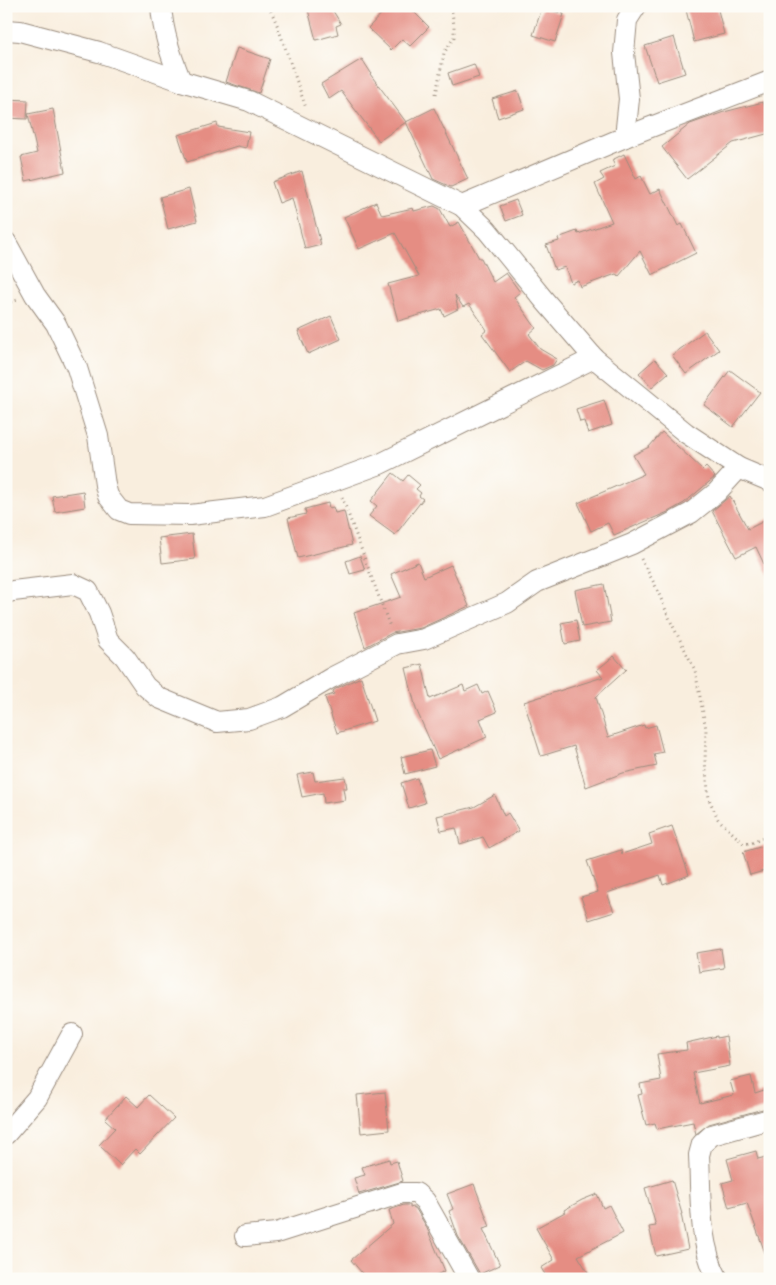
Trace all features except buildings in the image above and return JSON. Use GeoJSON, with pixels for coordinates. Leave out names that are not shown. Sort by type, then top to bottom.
{"type":"FeatureCollection","features":[{"type":"Feature","properties":{"kind":"street"},"geometry":{"type":"LineString","coordinates":[[160,6],[162,26],[169,52],[181,80]]}},
{"type":"Feature","properties":{"kind":"street"},"geometry":{"type":"LineString","coordinates":[[625,138],[629,98],[624,53],[627,20],[636,6]]}},
{"type":"Feature","properties":{"kind":"street"},"geometry":{"type":"LineString","coordinates":[[6,30],[20,31],[99,52],[249,102],[462,206],[487,230],[594,358],[686,433],[739,468],[770,481]]}},
{"type":"Feature","properties":{"kind":"street"},"geometry":{"type":"LineString","coordinates":[[462,206],[625,138],[770,81]]}},
{"type":"Feature","properties":{"kind":"street"},"geometry":{"type":"LineString","coordinates":[[6,242],[35,296],[56,324],[77,368],[98,436],[108,496],[119,510],[129,514],[190,515],[265,506],[380,464],[594,358]]}},
{"type":"Feature","properties":{"kind":"street"},"geometry":{"type":"LineString","coordinates":[[6,593],[73,584],[88,591],[99,613],[108,640],[125,657],[145,686],[160,698],[217,722],[249,719],[282,707],[322,683],[397,644],[424,639],[506,603],[537,582],[632,544],[691,513],[717,492],[739,468]]}},
{"type":"Feature","properties":{"kind":"street"},"geometry":{"type":"LineString","coordinates":[[6,1134],[37,1098],[72,1034]]}},
{"type":"Feature","properties":{"kind":"street"},"geometry":{"type":"LineString","coordinates":[[718,1279],[704,1236],[699,1155],[702,1144],[712,1135],[770,1119]]}},
{"type":"Feature","properties":{"kind":"street"},"geometry":{"type":"LineString","coordinates":[[245,1236],[276,1233],[402,1193],[416,1194],[425,1201],[469,1279]]}},
{"type":"Feature","properties":{"kind":"path"},"geometry":{"type":"LineString","coordinates":[[269,6],[304,99],[310,131]]}},
{"type":"Feature","properties":{"kind":"path"},"geometry":{"type":"LineString","coordinates":[[436,94],[444,52],[454,37],[451,6]]}},
{"type":"Feature","properties":{"kind":"path"},"geometry":{"type":"LineString","coordinates":[[336,480],[397,644]]}},
{"type":"Feature","properties":{"kind":"path"},"geometry":{"type":"LineString","coordinates":[[632,544],[655,585],[695,670],[706,729],[705,762],[709,799],[718,819],[744,844],[752,843],[770,835]]}}]}
